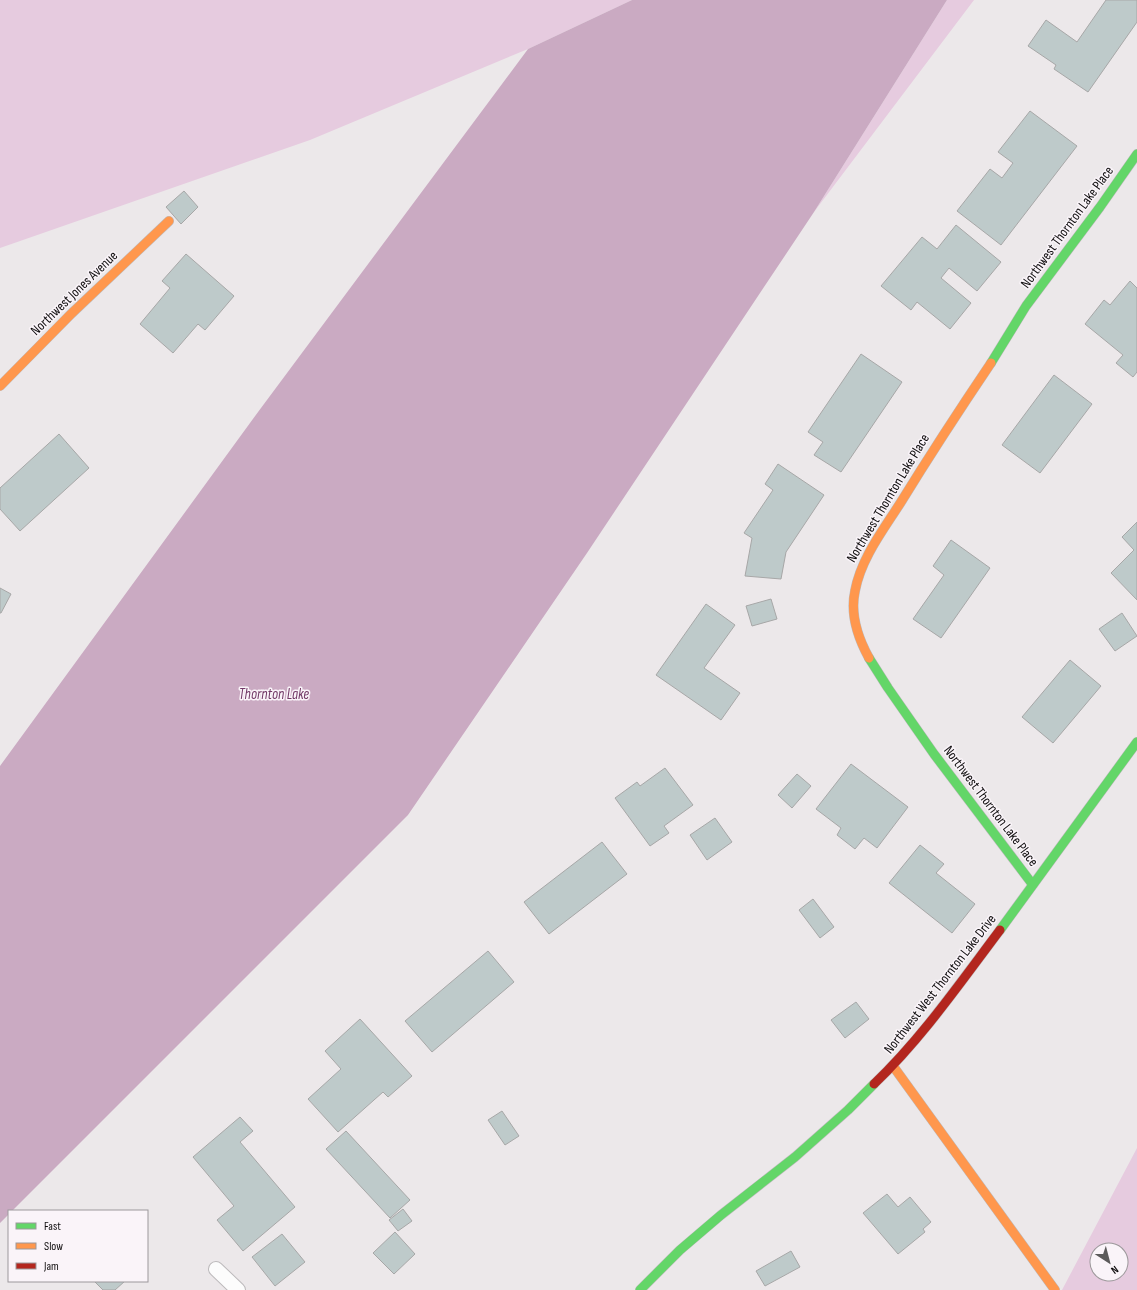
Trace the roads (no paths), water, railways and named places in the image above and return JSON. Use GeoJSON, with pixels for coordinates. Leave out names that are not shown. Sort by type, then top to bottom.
{"type":"FeatureCollection","features":[{"type":"Feature","properties":{"kind":"street","name":"Northwest Thornton Lake Place"},"geometry":{"type":"LineString","coordinates":[[1033,884],[922,737],[873,664],[858,635],[853,602],[854,588],[871,550],[1026,306],[1066,250],[1100,207],[1137,154]]}},
{"type":"Feature","properties":{"kind":"street","name":"Northwest Jones Avenue"},"geometry":{"type":"LineString","coordinates":[[0,386],[71,314],[169,221]]}},
{"type":"Feature","properties":{"kind":"street","name":"Northwest West Thornton Lake Drive"},"geometry":{"type":"LineString","coordinates":[[640,1290],[680,1250],[720,1215],[795,1157],[848,1110],[893,1066],[948,1000],[1137,742]]}},
{"type":"Feature","properties":{"kind":"street"},"geometry":{"type":"LineString","coordinates":[[893,1066],[1055,1290]]}},
{"type":"Feature","properties":{"kind":"lane"},"geometry":{"type":"LineString","coordinates":[[216,1269],[238,1290]]}},
{"type":"Feature","properties":{"kind":"water","name":"Thornton Lake"},"geometry":{"type":"Polygon","coordinates":[[[632,0],[947,0],[814,212],[587,553],[408,815],[13,1210],[8,1210],[8,1215],[0,1223],[0,766],[261,408],[528,49],[632,0]]]}}]}
